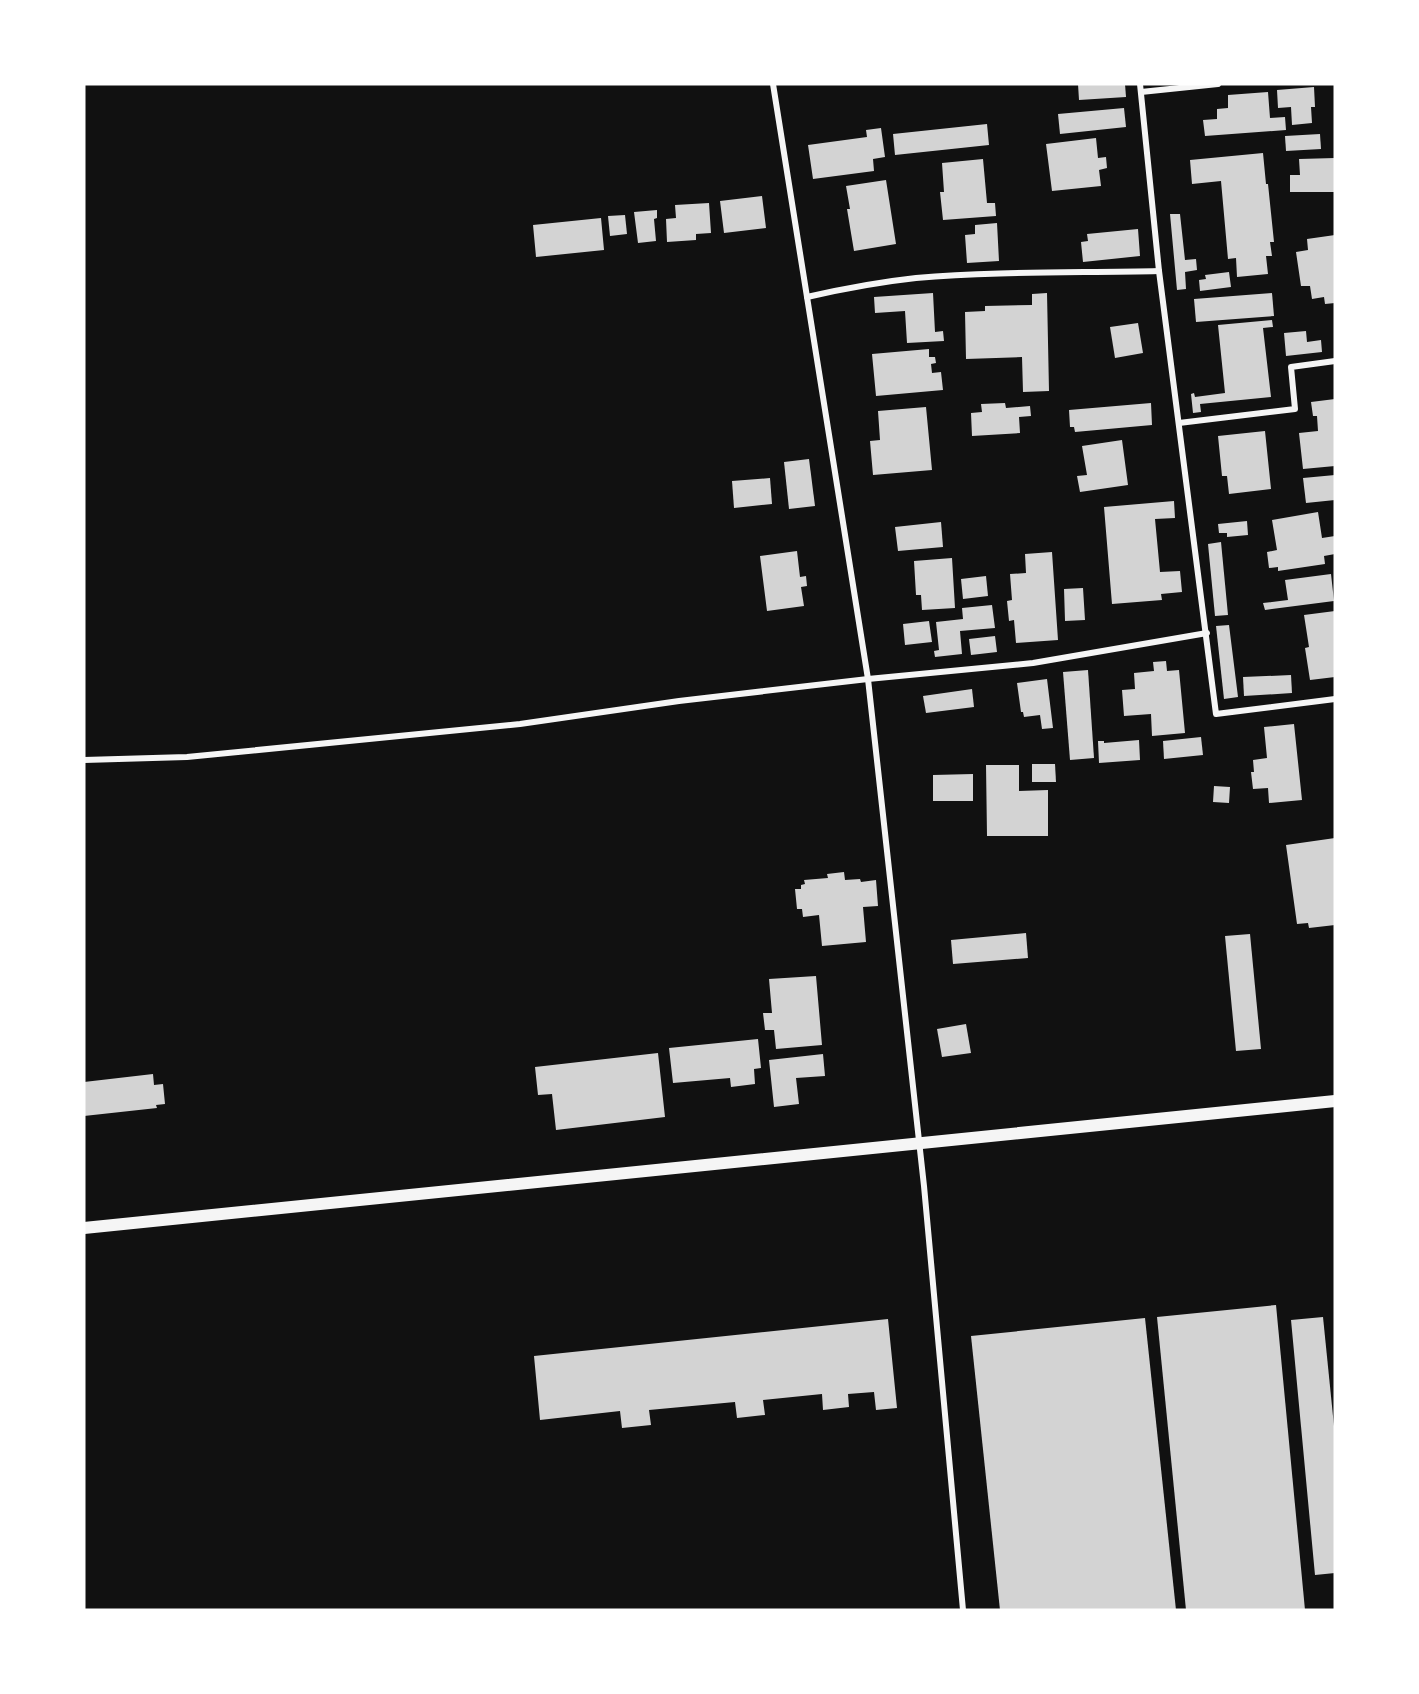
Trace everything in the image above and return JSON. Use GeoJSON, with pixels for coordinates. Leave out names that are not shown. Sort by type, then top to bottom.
{"type":"FeatureCollection","features":[{"type":"Feature","properties":{"kind":"main road"},"geometry":{"type":"LineString","coordinates":[[84,1228],[1335,1101]]}},
{"type":"Feature","properties":{"kind":"street"},"geometry":{"type":"LineString","coordinates":[[772,84],[868,679],[919,1143],[963,1610]]}},
{"type":"Feature","properties":{"kind":"street"},"geometry":{"type":"LineString","coordinates":[[1140,84],[1159,271],[1216,714],[1335,699]]}},
{"type":"Feature","properties":{"kind":"street"},"geometry":{"type":"LineString","coordinates":[[1141,92],[1218,84]]}},
{"type":"Feature","properties":{"kind":"street"},"geometry":{"type":"LineString","coordinates":[[807,297],[838,290],[915,279],[1013,273],[1159,271]]}},
{"type":"Feature","properties":{"kind":"street"},"geometry":{"type":"LineString","coordinates":[[1179,423],[1295,409],[1291,366],[1335,361]]}},
{"type":"Feature","properties":{"kind":"street"},"geometry":{"type":"LineString","coordinates":[[84,760],[187,757],[520,724],[679,701],[1033,663],[1207,633]]}},
{"type":"Feature","properties":{"kind":"building"},"geometry":{"type":"Polygon","coordinates":[[[1078,84],[1125,84],[1126,97],[1079,100],[1078,84]]]}},
{"type":"Feature","properties":{"kind":"building"},"geometry":{"type":"Polygon","coordinates":[[[1314,87],[1315,107],[1311,107],[1312,123],[1292,125],[1291,107],[1278,108],[1277,90],[1314,87]]]}},
{"type":"Feature","properties":{"kind":"building"},"geometry":{"type":"Polygon","coordinates":[[[1268,92],[1270,118],[1285,117],[1286,130],[1205,136],[1203,120],[1217,119],[1217,109],[1228,108],[1228,95],[1268,92]]]}},
{"type":"Feature","properties":{"kind":"building"},"geometry":{"type":"Polygon","coordinates":[[[1124,108],[1126,127],[1060,134],[1058,114],[1124,108]]]}},
{"type":"Feature","properties":{"kind":"building"},"geometry":{"type":"Polygon","coordinates":[[[987,124],[989,145],[895,155],[893,134],[987,124]]]}},
{"type":"Feature","properties":{"kind":"building"},"geometry":{"type":"Polygon","coordinates":[[[881,128],[885,157],[873,159],[874,171],[813,179],[808,145],[867,137],[866,130],[881,128]]]}},
{"type":"Feature","properties":{"kind":"building"},"geometry":{"type":"Polygon","coordinates":[[[1320,134],[1321,149],[1286,151],[1285,136],[1320,134]]]}},
{"type":"Feature","properties":{"kind":"building"},"geometry":{"type":"Polygon","coordinates":[[[1096,138],[1098,158],[1106,157],[1107,168],[1099,170],[1101,186],[1052,191],[1046,144],[1096,138]]]}},
{"type":"Feature","properties":{"kind":"building"},"geometry":{"type":"Polygon","coordinates":[[[1263,153],[1274,242],[1270,242],[1272,256],[1266,256],[1268,274],[1237,277],[1236,258],[1228,259],[1221,181],[1192,184],[1190,160],[1263,153]]]}},
{"type":"Feature","properties":{"kind":"building"},"geometry":{"type":"Polygon","coordinates":[[[1335,158],[1334,192],[1290,192],[1290,175],[1300,175],[1299,159],[1335,158]]]}},
{"type":"Feature","properties":{"kind":"building"},"geometry":{"type":"Polygon","coordinates":[[[983,159],[987,203],[995,203],[996,216],[943,220],[940,192],[944,192],[942,163],[983,159]]]}},
{"type":"Feature","properties":{"kind":"building"},"geometry":{"type":"Polygon","coordinates":[[[886,180],[896,244],[854,251],[847,209],[850,209],[846,186],[886,180]]]}},
{"type":"Feature","properties":{"kind":"building"},"geometry":{"type":"Polygon","coordinates":[[[762,196],[766,228],[724,233],[720,201],[762,196]]]}},
{"type":"Feature","properties":{"kind":"building"},"geometry":{"type":"Polygon","coordinates":[[[709,203],[711,233],[696,234],[696,240],[667,242],[666,219],[676,218],[675,205],[709,203]]]}},
{"type":"Feature","properties":{"kind":"building"},"geometry":{"type":"Polygon","coordinates":[[[657,210],[657,218],[654,219],[656,241],[638,243],[634,212],[657,210]]]}},
{"type":"Feature","properties":{"kind":"building"},"geometry":{"type":"Polygon","coordinates":[[[1170,214],[1180,214],[1185,260],[1196,259],[1197,270],[1185,272],[1186,289],[1177,290],[1170,214]]]}},
{"type":"Feature","properties":{"kind":"building"},"geometry":{"type":"Polygon","coordinates":[[[625,215],[627,234],[610,236],[608,216],[625,215]]]}},
{"type":"Feature","properties":{"kind":"building"},"geometry":{"type":"Polygon","coordinates":[[[601,218],[604,250],[536,257],[533,225],[601,218]]]}},
{"type":"Feature","properties":{"kind":"building"},"geometry":{"type":"Polygon","coordinates":[[[997,223],[999,261],[967,263],[965,235],[975,234],[975,225],[997,223]]]}},
{"type":"Feature","properties":{"kind":"building"},"geometry":{"type":"Polygon","coordinates":[[[1138,229],[1140,256],[1083,262],[1081,242],[1088,241],[1087,234],[1138,229]]]}},
{"type":"Feature","properties":{"kind":"building"},"geometry":{"type":"Polygon","coordinates":[[[1335,235],[1335,303],[1325,304],[1324,297],[1312,299],[1310,286],[1301,286],[1296,252],[1308,250],[1307,239],[1335,235]]]}},
{"type":"Feature","properties":{"kind":"building"},"geometry":{"type":"Polygon","coordinates":[[[1229,272],[1231,287],[1200,291],[1199,280],[1206,279],[1205,275],[1229,272]]]}},
{"type":"Feature","properties":{"kind":"building"},"geometry":{"type":"Polygon","coordinates":[[[933,293],[935,332],[943,331],[944,341],[907,343],[905,311],[875,313],[874,297],[933,293]]]}},
{"type":"Feature","properties":{"kind":"building"},"geometry":{"type":"Polygon","coordinates":[[[1047,293],[1049,391],[1023,392],[1022,357],[966,359],[965,312],[985,311],[985,306],[1032,305],[1032,294],[1047,293]]]}},
{"type":"Feature","properties":{"kind":"building"},"geometry":{"type":"Polygon","coordinates":[[[1272,293],[1274,316],[1196,322],[1194,299],[1272,293]]]}},
{"type":"Feature","properties":{"kind":"building"},"geometry":{"type":"Polygon","coordinates":[[[1272,320],[1273,327],[1263,328],[1271,397],[1200,404],[1201,412],[1193,413],[1191,394],[1194,393],[1195,397],[1225,393],[1218,325],[1272,320]]]}},
{"type":"Feature","properties":{"kind":"building"},"geometry":{"type":"Polygon","coordinates":[[[1138,323],[1143,353],[1115,358],[1110,327],[1138,323]]]}},
{"type":"Feature","properties":{"kind":"building"},"geometry":{"type":"Polygon","coordinates":[[[1306,331],[1307,342],[1321,340],[1322,352],[1286,356],[1284,333],[1306,331]]]}},
{"type":"Feature","properties":{"kind":"building"},"geometry":{"type":"Polygon","coordinates":[[[929,349],[929,357],[935,357],[936,363],[931,364],[932,373],[941,372],[943,390],[876,396],[872,354],[929,349]]]}},
{"type":"Feature","properties":{"kind":"building"},"geometry":{"type":"Polygon","coordinates":[[[1335,399],[1335,466],[1303,469],[1299,433],[1318,431],[1317,416],[1313,416],[1311,402],[1335,399]]]}},
{"type":"Feature","properties":{"kind":"building"},"geometry":{"type":"Polygon","coordinates":[[[1005,403],[1006,408],[1030,406],[1031,416],[1019,417],[1020,433],[972,436],[971,413],[982,412],[981,404],[1005,403]]]}},
{"type":"Feature","properties":{"kind":"building"},"geometry":{"type":"Polygon","coordinates":[[[1151,403],[1152,425],[1075,432],[1074,427],[1070,427],[1069,410],[1151,403]]]}},
{"type":"Feature","properties":{"kind":"building"},"geometry":{"type":"Polygon","coordinates":[[[926,407],[932,470],[873,475],[870,441],[880,440],[878,411],[926,407]]]}},
{"type":"Feature","properties":{"kind":"building"},"geometry":{"type":"Polygon","coordinates":[[[1265,431],[1271,489],[1229,494],[1227,476],[1222,476],[1218,436],[1265,431]]]}},
{"type":"Feature","properties":{"kind":"building"},"geometry":{"type":"Polygon","coordinates":[[[1122,440],[1128,485],[1080,492],[1077,476],[1087,475],[1082,446],[1122,440]]]}},
{"type":"Feature","properties":{"kind":"building"},"geometry":{"type":"Polygon","coordinates":[[[809,459],[815,506],[789,509],[784,462],[809,459]]]}},
{"type":"Feature","properties":{"kind":"building"},"geometry":{"type":"Polygon","coordinates":[[[1335,475],[1335,500],[1306,503],[1303,478],[1335,475]]]}},
{"type":"Feature","properties":{"kind":"building"},"geometry":{"type":"Polygon","coordinates":[[[770,478],[772,504],[734,508],[732,481],[770,478]]]}},
{"type":"Feature","properties":{"kind":"building"},"geometry":{"type":"Polygon","coordinates":[[[1174,501],[1175,518],[1155,519],[1160,572],[1180,571],[1182,592],[1161,594],[1162,600],[1112,604],[1104,507],[1174,501]]]}},
{"type":"Feature","properties":{"kind":"building"},"geometry":{"type":"Polygon","coordinates":[[[1318,512],[1322,538],[1335,536],[1335,554],[1324,556],[1325,564],[1278,571],[1278,567],[1269,568],[1267,552],[1277,550],[1272,520],[1318,512]]]}},
{"type":"Feature","properties":{"kind":"building"},"geometry":{"type":"Polygon","coordinates":[[[1247,521],[1248,535],[1227,537],[1227,533],[1219,533],[1218,524],[1247,521]]]}},
{"type":"Feature","properties":{"kind":"building"},"geometry":{"type":"Polygon","coordinates":[[[941,522],[943,547],[898,551],[895,527],[941,522]]]}},
{"type":"Feature","properties":{"kind":"building"},"geometry":{"type":"Polygon","coordinates":[[[1221,542],[1228,615],[1215,616],[1208,544],[1221,542]]]}},
{"type":"Feature","properties":{"kind":"building"},"geometry":{"type":"Polygon","coordinates":[[[797,551],[800,577],[806,576],[807,586],[801,587],[804,606],[767,611],[760,556],[797,551]]]}},
{"type":"Feature","properties":{"kind":"building"},"geometry":{"type":"Polygon","coordinates":[[[1052,552],[1058,640],[1016,643],[1014,620],[1009,621],[1007,601],[1012,600],[1010,574],[1026,573],[1025,554],[1052,552]]]}},
{"type":"Feature","properties":{"kind":"building"},"geometry":{"type":"Polygon","coordinates":[[[952,558],[955,608],[922,610],[921,595],[916,595],[914,561],[952,558]]]}},
{"type":"Feature","properties":{"kind":"building"},"geometry":{"type":"Polygon","coordinates":[[[1331,574],[1334,601],[1265,610],[1263,603],[1288,600],[1285,580],[1331,574]]]}},
{"type":"Feature","properties":{"kind":"building"},"geometry":{"type":"Polygon","coordinates":[[[986,576],[988,596],[963,599],[961,579],[986,576]]]}},
{"type":"Feature","properties":{"kind":"building"},"geometry":{"type":"Polygon","coordinates":[[[1083,588],[1085,620],[1065,621],[1064,589],[1083,588]]]}},
{"type":"Feature","properties":{"kind":"building"},"geometry":{"type":"Polygon","coordinates":[[[992,605],[995,628],[960,631],[962,654],[935,657],[934,651],[939,650],[936,622],[963,619],[962,608],[992,605]]]}},
{"type":"Feature","properties":{"kind":"building"},"geometry":{"type":"Polygon","coordinates":[[[1335,611],[1335,677],[1310,680],[1305,648],[1309,647],[1304,615],[1335,611]]]}},
{"type":"Feature","properties":{"kind":"building"},"geometry":{"type":"Polygon","coordinates":[[[929,621],[932,642],[905,645],[903,624],[929,621]]]}},
{"type":"Feature","properties":{"kind":"building"},"geometry":{"type":"Polygon","coordinates":[[[1229,625],[1238,697],[1224,699],[1216,626],[1229,625]]]}},
{"type":"Feature","properties":{"kind":"building"},"geometry":{"type":"Polygon","coordinates":[[[995,636],[997,652],[971,655],[969,639],[995,636]]]}},
{"type":"Feature","properties":{"kind":"building"},"geometry":{"type":"Polygon","coordinates":[[[1166,661],[1167,671],[1179,670],[1185,733],[1152,736],[1151,714],[1124,716],[1122,690],[1135,689],[1134,673],[1154,671],[1153,662],[1166,661]]]}},
{"type":"Feature","properties":{"kind":"building"},"geometry":{"type":"Polygon","coordinates":[[[1088,670],[1094,758],[1070,760],[1063,672],[1088,670]]]}},
{"type":"Feature","properties":{"kind":"building"},"geometry":{"type":"Polygon","coordinates":[[[1291,675],[1292,693],[1244,696],[1243,677],[1291,675]]]}},
{"type":"Feature","properties":{"kind":"building"},"geometry":{"type":"Polygon","coordinates":[[[1047,679],[1053,728],[1042,729],[1040,715],[1024,717],[1021,712],[1017,683],[1047,679]]]}},
{"type":"Feature","properties":{"kind":"building"},"geometry":{"type":"Polygon","coordinates":[[[972,689],[974,707],[926,713],[923,696],[972,689]]]}},
{"type":"Feature","properties":{"kind":"building"},"geometry":{"type":"Polygon","coordinates":[[[1294,724],[1302,800],[1269,803],[1268,788],[1253,789],[1251,772],[1254,772],[1253,760],[1267,758],[1264,727],[1294,724]]]}},
{"type":"Feature","properties":{"kind":"building"},"geometry":{"type":"Polygon","coordinates":[[[1201,737],[1203,755],[1164,759],[1163,741],[1201,737]]]}},
{"type":"Feature","properties":{"kind":"building"},"geometry":{"type":"Polygon","coordinates":[[[1139,740],[1140,760],[1099,763],[1098,741],[1104,741],[1104,743],[1139,740]]]}},
{"type":"Feature","properties":{"kind":"building"},"geometry":{"type":"Polygon","coordinates":[[[1032,764],[1055,764],[1056,782],[1032,782],[1032,764]]]}},
{"type":"Feature","properties":{"kind":"building"},"geometry":{"type":"Polygon","coordinates":[[[986,765],[1019,765],[1019,791],[1048,790],[1048,836],[987,836],[986,765]]]}},
{"type":"Feature","properties":{"kind":"building"},"geometry":{"type":"Polygon","coordinates":[[[973,774],[973,801],[933,801],[933,775],[973,774]]]}},
{"type":"Feature","properties":{"kind":"building"},"geometry":{"type":"Polygon","coordinates":[[[1214,786],[1230,787],[1229,803],[1213,802],[1214,786]]]}},
{"type":"Feature","properties":{"kind":"building"},"geometry":{"type":"Polygon","coordinates":[[[1335,838],[1335,925],[1309,928],[1308,923],[1297,924],[1286,845],[1335,838]]]}},
{"type":"Feature","properties":{"kind":"building"},"geometry":{"type":"Polygon","coordinates":[[[844,872],[845,880],[860,879],[861,882],[876,880],[878,906],[863,907],[866,942],[822,946],[819,915],[803,917],[802,909],[797,909],[795,889],[801,889],[801,885],[805,884],[804,880],[828,878],[827,874],[844,872]]]}},
{"type":"Feature","properties":{"kind":"building"},"geometry":{"type":"Polygon","coordinates":[[[1026,933],[1028,958],[953,964],[951,940],[1026,933]]]}},
{"type":"Feature","properties":{"kind":"building"},"geometry":{"type":"Polygon","coordinates":[[[1250,934],[1261,1049],[1236,1051],[1225,936],[1250,934]]]}},
{"type":"Feature","properties":{"kind":"building"},"geometry":{"type":"Polygon","coordinates":[[[816,976],[822,1045],[776,1049],[774,1030],[765,1030],[763,1013],[772,1013],[769,979],[816,976]]]}},
{"type":"Feature","properties":{"kind":"building"},"geometry":{"type":"Polygon","coordinates":[[[966,1024],[971,1053],[942,1057],[937,1029],[966,1024]]]}},
{"type":"Feature","properties":{"kind":"building"},"geometry":{"type":"Polygon","coordinates":[[[758,1039],[761,1068],[754,1069],[755,1084],[731,1087],[730,1078],[673,1083],[669,1048],[758,1039]]]}},
{"type":"Feature","properties":{"kind":"building"},"geometry":{"type":"Polygon","coordinates":[[[658,1053],[665,1117],[556,1130],[552,1094],[538,1095],[535,1067],[658,1053]]]}},
{"type":"Feature","properties":{"kind":"building"},"geometry":{"type":"Polygon","coordinates":[[[823,1054],[825,1076],[796,1078],[799,1104],[774,1107],[769,1060],[823,1054]]]}},
{"type":"Feature","properties":{"kind":"building"},"geometry":{"type":"Polygon","coordinates":[[[153,1074],[154,1085],[163,1084],[165,1104],[156,1105],[157,1108],[84,1116],[84,1082],[153,1074]]]}},
{"type":"Feature","properties":{"kind":"building"},"geometry":{"type":"Polygon","coordinates":[[[1276,1305],[1305,1610],[1186,1610],[1157,1317],[1276,1305]]]}},
{"type":"Feature","properties":{"kind":"building"},"geometry":{"type":"Polygon","coordinates":[[[1323,1317],[1335,1436],[1335,1573],[1315,1575],[1291,1320],[1323,1317]]]}},
{"type":"Feature","properties":{"kind":"building"},"geometry":{"type":"Polygon","coordinates":[[[1145,1318],[1176,1610],[1000,1610],[971,1336],[1145,1318]]]}},
{"type":"Feature","properties":{"kind":"building"},"geometry":{"type":"Polygon","coordinates":[[[888,1319],[897,1408],[876,1410],[874,1392],[848,1394],[849,1407],[823,1410],[822,1394],[763,1400],[765,1415],[737,1418],[735,1402],[649,1410],[651,1425],[622,1428],[620,1411],[540,1420],[534,1356],[888,1319]]]}}]}
